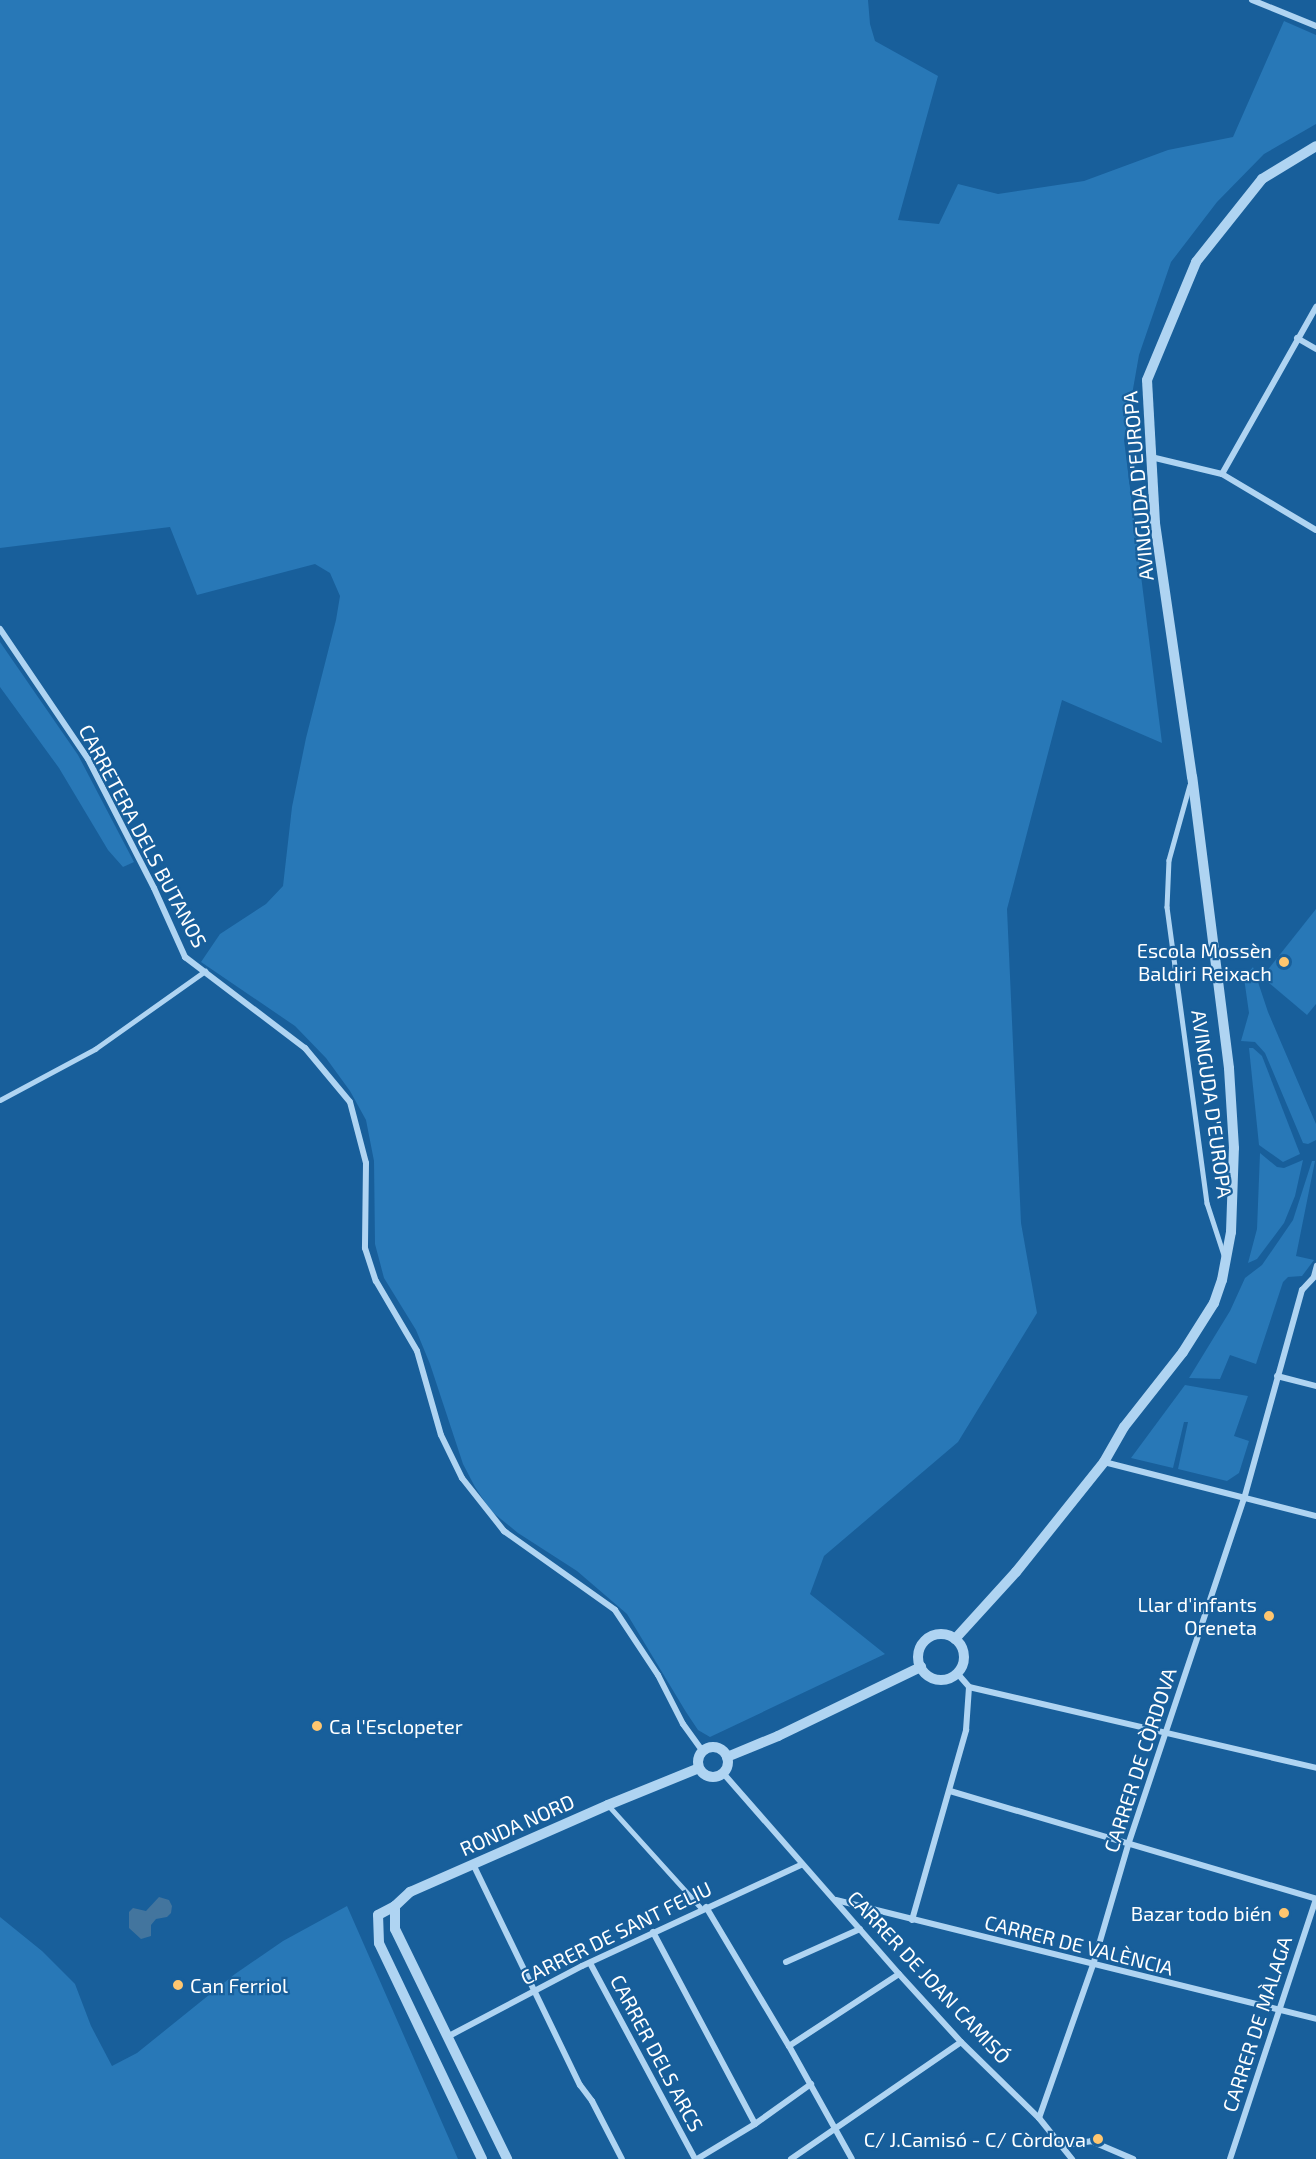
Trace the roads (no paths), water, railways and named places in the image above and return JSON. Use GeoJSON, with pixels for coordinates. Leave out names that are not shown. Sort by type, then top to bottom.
{"type":"FeatureCollection","features":[{"type":"Feature","properties":{"kind":"street"},"geometry":{"type":"LineString","coordinates":[[1252,0],[1316,26]]}},
{"type":"Feature","properties":{"kind":"street","name":"AVINGUDA D'EUROPA"},"geometry":{"type":"LineString","coordinates":[[955,1639],[1016,1572],[1104,1462],[1124,1427],[1183,1352],[1214,1303],[1222,1280],[1231,1232],[1234,1148],[1228,1068],[1192,777],[1155,523],[1147,380],[1196,262],[1262,179],[1316,146]]}},
{"type":"Feature","properties":{"kind":"street"},"geometry":{"type":"LineString","coordinates":[[1222,474],[1316,307]]}},
{"type":"Feature","properties":{"kind":"street"},"geometry":{"type":"LineString","coordinates":[[1298,338],[1316,349]]}},
{"type":"Feature","properties":{"kind":"street"},"geometry":{"type":"LineString","coordinates":[[1151,457],[1222,474],[1316,530]]}},
{"type":"Feature","properties":{"kind":"street","name":"CARRETERA DELS BUTANOS"},"geometry":{"type":"LineString","coordinates":[[0,629],[88,759],[154,888],[185,957],[305,1048],[350,1102],[366,1163],[366,1248],[376,1281],[417,1351],[441,1435],[462,1478],[504,1531],[615,1610],[658,1675],[683,1724],[702,1750]]}},
{"type":"Feature","properties":{"kind":"street","name":"CARRER DE CÒRDOVA"},"geometry":{"type":"LineString","coordinates":[[1039,2118],[1093,1965],[1130,1842],[1244,1498],[1302,1290],[1314,1276]]}},
{"type":"Feature","properties":{"kind":"street"},"geometry":{"type":"LineString","coordinates":[[1277,1376],[1316,1386]]}},
{"type":"Feature","properties":{"kind":"street"},"geometry":{"type":"LineString","coordinates":[[1104,1462],[1316,1516]]}},
{"type":"Feature","properties":{"kind":"street"},"geometry":{"type":"LineString","coordinates":[[940,1634],[955,1639],[962,1649],[964,1658],[957,1673],[947,1679],[935,1679],[921,1667],[919,1651],[926,1640],[940,1634]]}},
{"type":"Feature","properties":{"kind":"street"},"geometry":{"type":"LineString","coordinates":[[727,1757],[921,1667]]}},
{"type":"Feature","properties":{"kind":"street"},"geometry":{"type":"LineString","coordinates":[[957,1673],[969,1687],[1165,1735],[1316,1768]]}},
{"type":"Feature","properties":{"kind":"street"},"geometry":{"type":"LineString","coordinates":[[912,1920],[966,1730],[969,1687]]}},
{"type":"Feature","properties":{"kind":"street"},"geometry":{"type":"LineString","coordinates":[[716,1747],[727,1757],[728,1766],[723,1773],[708,1776],[699,1768],[698,1759],[702,1750],[716,1747]]}},
{"type":"Feature","properties":{"kind":"street","name":"RONDA NORD"},"geometry":{"type":"LineString","coordinates":[[482,2159],[379,1943],[378,1915],[394,1906],[410,1892],[608,1804],[699,1768]]}},
{"type":"Feature","properties":{"kind":"street","name":"CARRER DE JOAN CAMISÓ"},"geometry":{"type":"LineString","coordinates":[[723,1773],[899,1974],[961,2042],[1039,2118],[1072,2159]]}},
{"type":"Feature","properties":{"kind":"street"},"geometry":{"type":"LineString","coordinates":[[950,1791],[1130,1842],[1316,1899]]}},
{"type":"Feature","properties":{"kind":"street"},"geometry":{"type":"LineString","coordinates":[[472,1864],[532,1992],[580,2085],[592,2101],[622,2159]]}},
{"type":"Feature","properties":{"kind":"street","name":"CARRER DE SANT FELIU"},"geometry":{"type":"LineString","coordinates":[[449,2036],[653,1932],[801,1864]]}},
{"type":"Feature","properties":{"kind":"street","name":"CARRER DE MÀLAGA"},"geometry":{"type":"LineString","coordinates":[[1230,2159],[1277,2011],[1316,1899]]}},
{"type":"Feature","properties":{"kind":"street","name":"CARRER DE VALÈNCIA"},"geometry":{"type":"LineString","coordinates":[[835,1900],[1316,2019]]}},
{"type":"Feature","properties":{"kind":"street"},"geometry":{"type":"LineString","coordinates":[[394,1906],[395,1929],[507,2159]]}},
{"type":"Feature","properties":{"kind":"street"},"geometry":{"type":"LineString","coordinates":[[704,1908],[789,2046],[852,2159]]}},
{"type":"Feature","properties":{"kind":"street"},"geometry":{"type":"LineString","coordinates":[[786,1962],[860,1929]]}},
{"type":"Feature","properties":{"kind":"street"},"geometry":{"type":"LineString","coordinates":[[653,1932],[755,2124]]}},
{"type":"Feature","properties":{"kind":"street","name":"CARRER DELS ARCS"},"geometry":{"type":"LineString","coordinates":[[590,1963],[696,2159]]}},
{"type":"Feature","properties":{"kind":"street"},"geometry":{"type":"LineString","coordinates":[[789,2046],[899,1974]]}},
{"type":"Feature","properties":{"kind":"street"},"geometry":{"type":"LineString","coordinates":[[791,2159],[837,2130],[961,2042]]}},
{"type":"Feature","properties":{"kind":"street"},"geometry":{"type":"LineString","coordinates":[[696,2159],[755,2124],[810,2084]]}},
{"type":"Feature","properties":{"kind":"street"},"geometry":{"type":"LineString","coordinates":[[1061,2146],[1091,2141],[1133,2159]]}},
{"type":"Feature","properties":{"kind":"lane","name":"AVINGUDA D'EUROPA"},"geometry":{"type":"LineString","coordinates":[[1192,777],[1169,860],[1167,907],[1207,1203],[1225,1257]]}},
{"type":"Feature","properties":{"kind":"lane"},"geometry":{"type":"LineString","coordinates":[[0,1100],[94,1049],[205,971]]}},
{"type":"Feature","properties":{"kind":"lane"},"geometry":{"type":"LineString","coordinates":[[1314,1276],[1316,1265]]}},
{"type":"Feature","properties":{"kind":"lane"},"geometry":{"type":"LineString","coordinates":[[608,1804],[704,1908]]}},
{"type":"Feature","properties":{"kind":"place","name":"Escola Mossèn Baldiri Reixach"},"geometry":{"type":"Point","coordinates":[1284,962]}},
{"type":"Feature","properties":{"kind":"place","name":"Llar d'infants Oreneta"},"geometry":{"type":"Point","coordinates":[1269,1616]}},
{"type":"Feature","properties":{"kind":"place","name":"Ca l'Esclopeter"},"geometry":{"type":"Point","coordinates":[317,1726]}},
{"type":"Feature","properties":{"kind":"place","name":"Bazar todo bién"},"geometry":{"type":"Point","coordinates":[1284,1913]}},
{"type":"Feature","properties":{"kind":"place","name":"Can Ferriol"},"geometry":{"type":"Point","coordinates":[178,1985]}},
{"type":"Feature","properties":{"kind":"place","name":"C/ J.Camisó - C/ Còrdova"},"geometry":{"type":"Point","coordinates":[1098,2139]}}]}
